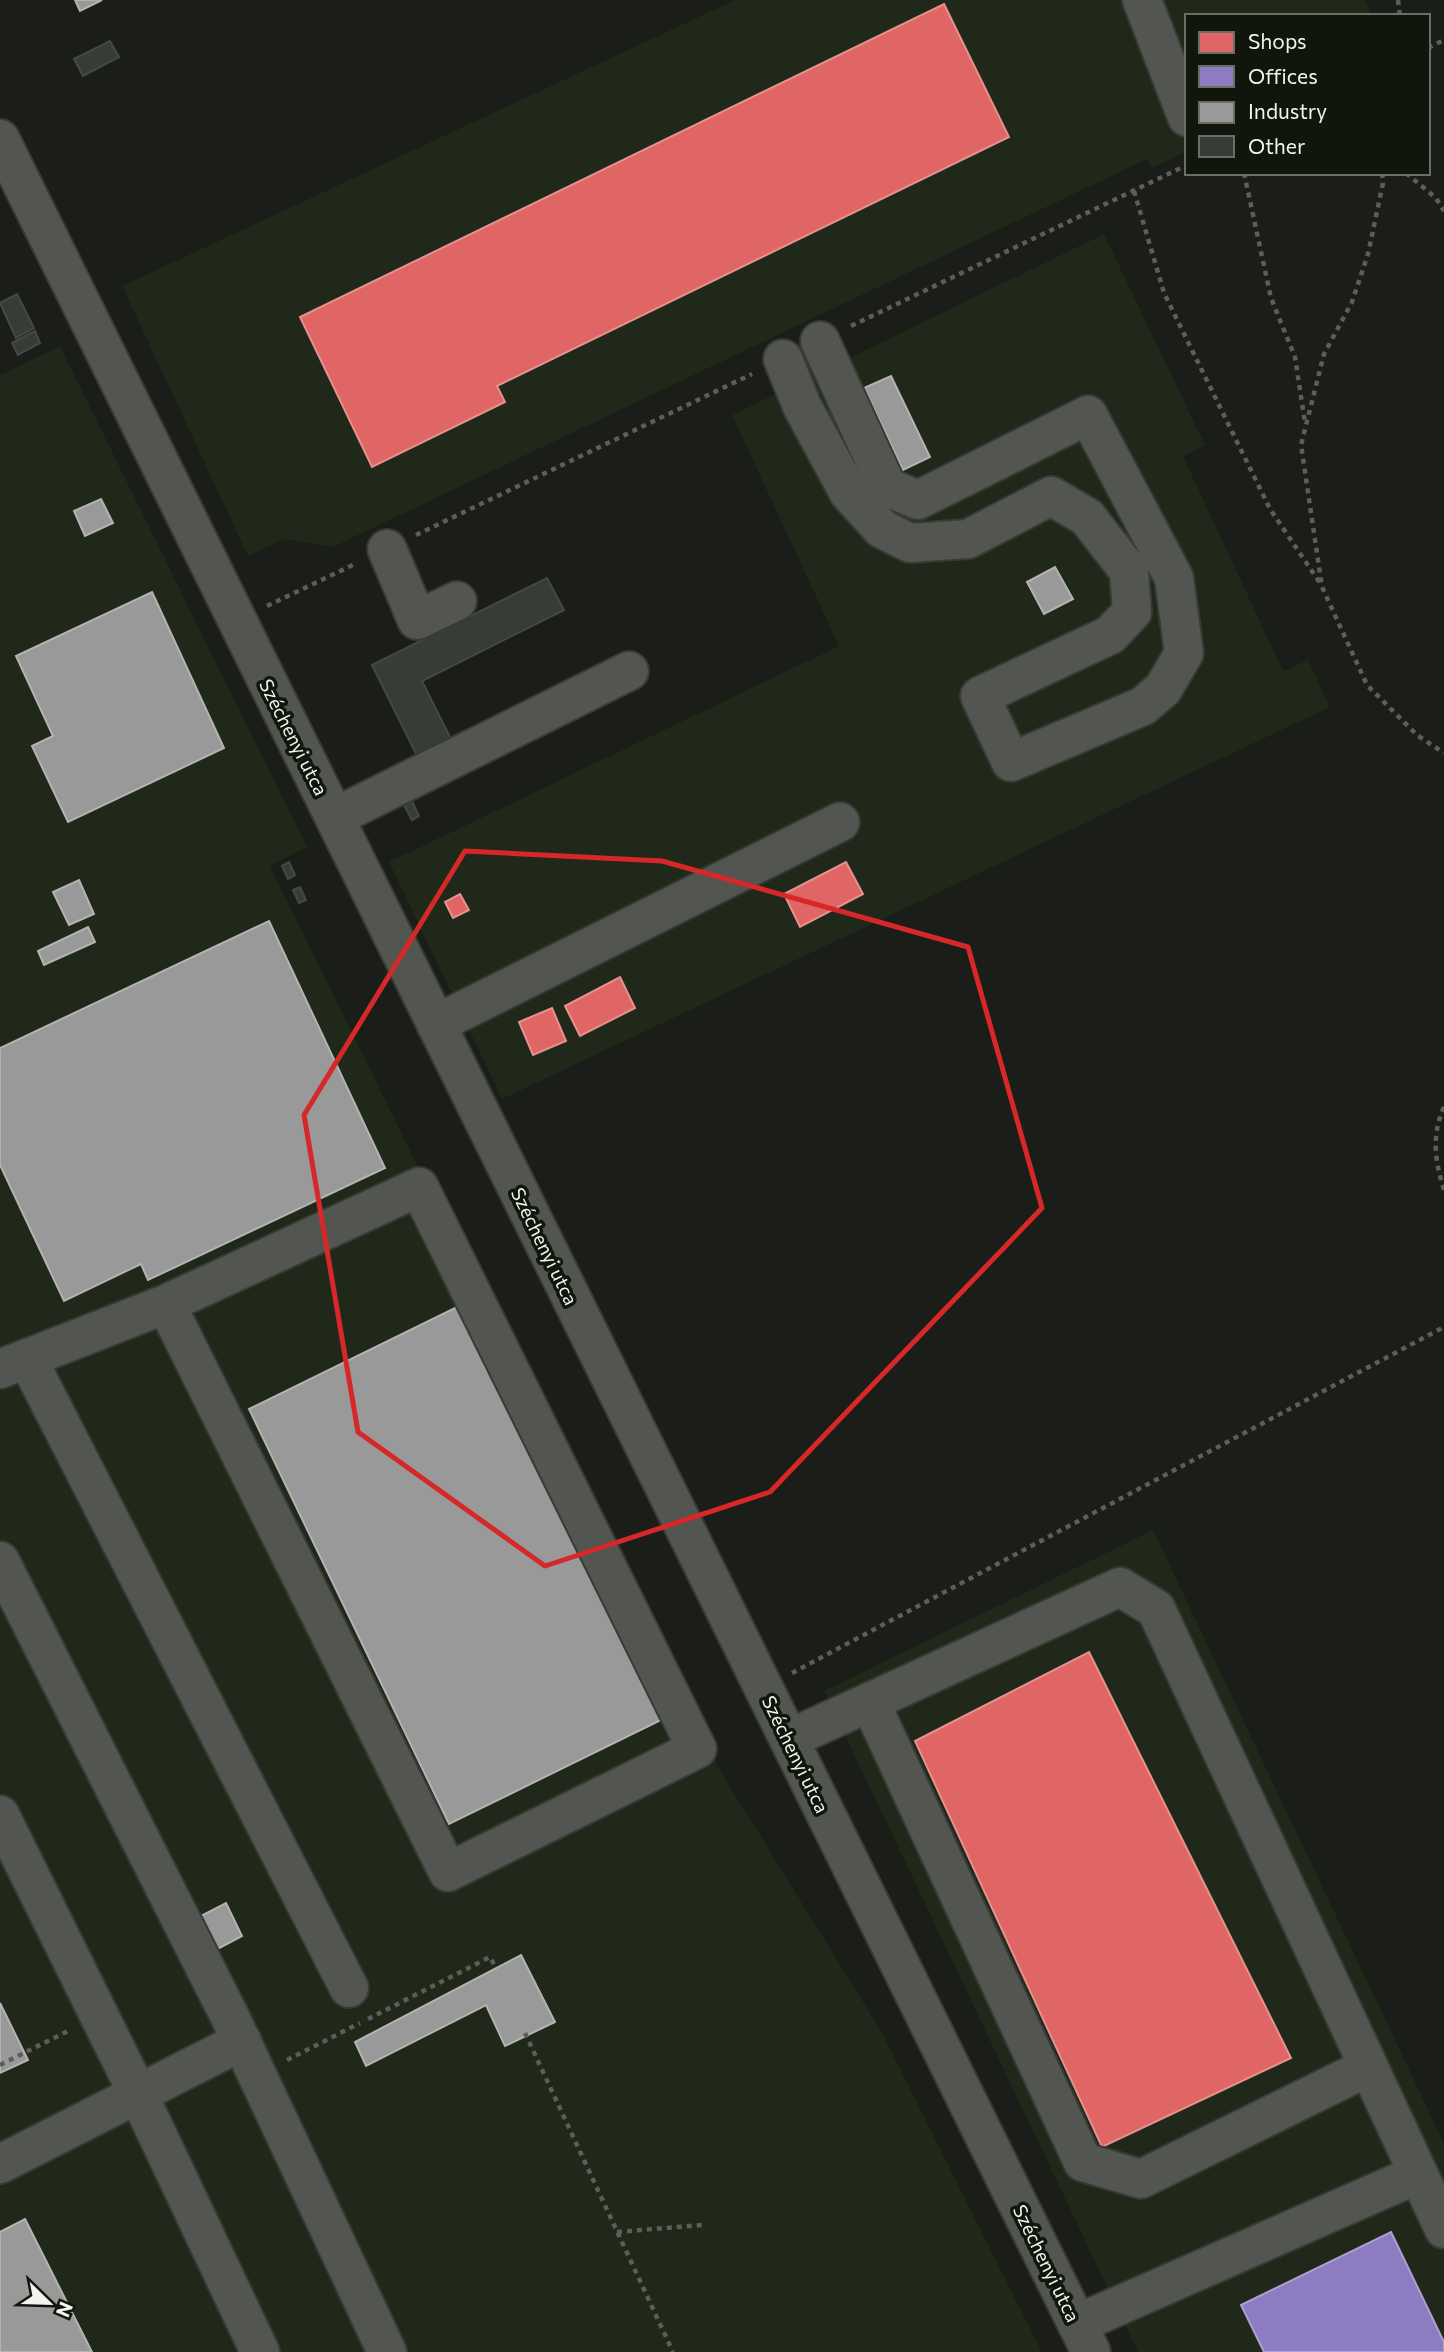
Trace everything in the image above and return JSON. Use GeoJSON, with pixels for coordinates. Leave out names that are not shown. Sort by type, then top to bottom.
{"type":"FeatureCollection","features":[{"type":"Feature","properties":{"kind":"street"},"geometry":{"type":"LineString","coordinates":[[1142,0],[1185,112]]}},
{"type":"Feature","properties":{"kind":"street","name":"Széchenyi utca"},"geometry":{"type":"LineString","coordinates":[[0,139],[235,622],[335,817],[1084,2338]]}},
{"type":"Feature","properties":{"kind":"street"},"geometry":{"type":"LineString","coordinates":[[783,359],[802,406],[849,493],[882,529],[910,543],[968,538],[1051,496],[1087,517],[1129,571],[1132,612],[1110,635],[980,696],[1011,762],[1143,706],[1163,689],[1184,653],[1174,578],[1088,415],[918,500],[887,487],[820,341]]}},
{"type":"Feature","properties":{"kind":"street"},"geometry":{"type":"LineString","coordinates":[[387,549],[417,620],[457,601]]}},
{"type":"Feature","properties":{"kind":"street"},"geometry":{"type":"LineString","coordinates":[[335,817],[629,671]]}},
{"type":"Feature","properties":{"kind":"street"},"geometry":{"type":"LineString","coordinates":[[436,1024],[840,822]]}},
{"type":"Feature","properties":{"kind":"street"},"geometry":{"type":"LineString","coordinates":[[166,1304],[448,1872],[698,1749],[419,1187],[166,1304],[14,1364],[349,1988]]}},
{"type":"Feature","properties":{"kind":"street"},"geometry":{"type":"LineString","coordinates":[[0,1561],[242,2041],[387,2352]]}},
{"type":"Feature","properties":{"kind":"street"},"geometry":{"type":"LineString","coordinates":[[789,1739],[1120,1587],[1156,1609],[1444,2229]]}},
{"type":"Feature","properties":{"kind":"street"},"geometry":{"type":"LineString","coordinates":[[870,1702],[1083,2162],[1141,2179],[1368,2067]]}},
{"type":"Feature","properties":{"kind":"street"},"geometry":{"type":"LineString","coordinates":[[0,1815],[139,2096],[260,2352]]}},
{"type":"Feature","properties":{"kind":"street"},"geometry":{"type":"LineString","coordinates":[[0,2164],[139,2096],[242,2041]]}},
{"type":"Feature","properties":{"kind":"street"},"geometry":{"type":"LineString","coordinates":[[1084,2338],[1419,2174]]}},
{"type":"Feature","properties":{"kind":"path"},"geometry":{"type":"LineString","coordinates":[[820,341],[1185,166]]}},
{"type":"Feature","properties":{"kind":"path"},"geometry":{"type":"LineString","coordinates":[[1244,175],[1271,299],[1295,357],[1306,426]]}},
{"type":"Feature","properties":{"kind":"path"},"geometry":{"type":"LineString","coordinates":[[1322,587],[1301,445],[1324,354],[1352,302],[1368,254],[1383,183],[1382,175]]}},
{"type":"Feature","properties":{"kind":"path"},"geometry":{"type":"LineString","coordinates":[[1408,175],[1436,198],[1444,211]]}},
{"type":"Feature","properties":{"kind":"path"},"geometry":{"type":"LineString","coordinates":[[1133,191],[1164,293],[1270,509],[1322,587],[1367,685],[1417,735],[1444,753]]}},
{"type":"Feature","properties":{"kind":"path"},"geometry":{"type":"LineString","coordinates":[[235,622],[783,359]]}},
{"type":"Feature","properties":{"kind":"path"},"geometry":{"type":"LineString","coordinates":[[1444,1107],[1437,1124],[1435,1160],[1444,1190]]}},
{"type":"Feature","properties":{"kind":"path"},"geometry":{"type":"LineString","coordinates":[[763,1688],[1444,1327]]}},
{"type":"Feature","properties":{"kind":"path"},"geometry":{"type":"LineString","coordinates":[[258,2075],[491,1957],[496,1968]]}},
{"type":"Feature","properties":{"kind":"path"},"geometry":{"type":"LineString","coordinates":[[0,2065],[99,2015]]}},
{"type":"Feature","properties":{"kind":"path"},"geometry":{"type":"LineString","coordinates":[[525,2034],[673,2352]]}},
{"type":"Feature","properties":{"kind":"path"},"geometry":{"type":"LineString","coordinates":[[617,2232],[702,2225]]}},
{"type":"Feature","properties":{"kind":"highlighted area"},"geometry":{"type":"Polygon","coordinates":[[[465,851],[662,861],[968,947],[1042,1208],[770,1492],[545,1566],[358,1432],[304,1115],[465,851]]]}},
{"type":"Feature","properties":{"kind":"shaded area"},"geometry":{"type":"Polygon","coordinates":[[[735,0],[1365,0],[1371,14],[1185,14],[1185,152],[1152,168],[1147,159],[333,547],[285,539],[248,556],[122,286],[735,0]]]}},
{"type":"Feature","properties":{"kind":"shaded area"},"geometry":{"type":"Polygon","coordinates":[[[1104,234],[1205,445],[1183,456],[1283,671],[1308,660],[1330,707],[502,1099],[389,862],[839,646],[732,415],[1104,234]]]}},
{"type":"Feature","properties":{"kind":"shaded area"},"geometry":{"type":"Polygon","coordinates":[[[60,346],[307,847],[270,866],[581,1498],[723,1775],[881,2031],[1042,2352],[0,2352],[0,375],[60,346]]]}},
{"type":"Feature","properties":{"kind":"shaded area"},"geometry":{"type":"Polygon","coordinates":[[[1153,1530],[1444,2143],[1444,2352],[1138,2352],[824,1691],[1153,1530]]]}},
{"type":"Feature","properties":{"kind":"building: Shops"},"geometry":{"type":"Polygon","coordinates":[[[944,4],[1009,137],[497,386],[505,402],[372,467],[300,317],[944,4]]]}},
{"type":"Feature","properties":{"kind":"building: Shops"},"geometry":{"type":"Polygon","coordinates":[[[846,862],[863,894],[800,927],[784,894],[846,862]]]}},
{"type":"Feature","properties":{"kind":"building: Shops"},"geometry":{"type":"Polygon","coordinates":[[[460,894],[469,910],[453,918],[445,902],[460,894]]]}},
{"type":"Feature","properties":{"kind":"building: Shops"},"geometry":{"type":"Polygon","coordinates":[[[620,977],[635,1008],[580,1036],[565,1006],[620,977]]]}},
{"type":"Feature","properties":{"kind":"building: Shops"},"geometry":{"type":"Polygon","coordinates":[[[552,1008],[566,1041],[533,1055],[519,1022],[552,1008]]]}},
{"type":"Feature","properties":{"kind":"building: Shops"},"geometry":{"type":"Polygon","coordinates":[[[1089,1652],[1291,2058],[1102,2147],[915,1741],[1089,1652]]]}},
{"type":"Feature","properties":{"kind":"building: Offices"},"geometry":{"type":"Polygon","coordinates":[[[1391,2232],[1444,2342],[1444,2352],[1264,2352],[1241,2305],[1391,2232]]]}},
{"type":"Feature","properties":{"kind":"building: Industry"},"geometry":{"type":"Polygon","coordinates":[[[75,0],[102,0],[80,11],[75,0]]]}},
{"type":"Feature","properties":{"kind":"building: Industry"},"geometry":{"type":"Polygon","coordinates":[[[891,376],[930,457],[903,470],[864,388],[891,376]]]}},
{"type":"Feature","properties":{"kind":"building: Industry"},"geometry":{"type":"Polygon","coordinates":[[[101,499],[113,523],[85,536],[74,511],[101,499]]]}},
{"type":"Feature","properties":{"kind":"building: Industry"},"geometry":{"type":"Polygon","coordinates":[[[1055,567],[1073,599],[1044,614],[1027,582],[1055,567]]]}},
{"type":"Feature","properties":{"kind":"building: Industry"},"geometry":{"type":"Polygon","coordinates":[[[152,592],[224,748],[68,822],[32,746],[53,736],[16,656],[152,592]]]}},
{"type":"Feature","properties":{"kind":"building: Industry"},"geometry":{"type":"Polygon","coordinates":[[[79,880],[94,914],[69,925],[53,892],[79,880]]]}},
{"type":"Feature","properties":{"kind":"building: Industry"},"geometry":{"type":"Polygon","coordinates":[[[269,921],[385,1168],[148,1280],[141,1264],[64,1301],[0,1165],[0,1048],[269,921]]]}},
{"type":"Feature","properties":{"kind":"building: Industry"},"geometry":{"type":"Polygon","coordinates":[[[88,927],[95,942],[44,965],[38,951],[88,927]]]}},
{"type":"Feature","properties":{"kind":"building: Industry"},"geometry":{"type":"Polygon","coordinates":[[[467,1302],[667,1717],[449,1824],[249,1409],[467,1302]]]}},
{"type":"Feature","properties":{"kind":"building: Industry"},"geometry":{"type":"Polygon","coordinates":[[[226,1903],[242,1936],[214,1951],[197,1918],[226,1903]]]}},
{"type":"Feature","properties":{"kind":"building: Industry"},"geometry":{"type":"Polygon","coordinates":[[[521,1955],[555,2022],[505,2046],[486,2005],[366,2066],[355,2042],[521,1955]]]}},
{"type":"Feature","properties":{"kind":"building: Industry"},"geometry":{"type":"Polygon","coordinates":[[[0,2003],[28,2060],[0,2073],[0,2003]]]}},
{"type":"Feature","properties":{"kind":"building: Industry"},"geometry":{"type":"Polygon","coordinates":[[[25,2219],[92,2352],[0,2352],[0,2232],[25,2219]]]}},
{"type":"Feature","properties":{"kind":"building: Other"},"geometry":{"type":"Polygon","coordinates":[[[110,41],[119,57],[83,76],[74,59],[110,41]]]}},
{"type":"Feature","properties":{"kind":"building: Other"},"geometry":{"type":"Polygon","coordinates":[[[17,294],[34,328],[16,338],[0,303],[17,294]]]}},
{"type":"Feature","properties":{"kind":"building: Other"},"geometry":{"type":"Polygon","coordinates":[[[35,331],[40,343],[18,355],[12,343],[35,331]]]}},
{"type":"Feature","properties":{"kind":"building: Other"},"geometry":{"type":"Polygon","coordinates":[[[547,578],[564,610],[422,681],[455,747],[421,764],[372,665],[547,578]]]}},
{"type":"Feature","properties":{"kind":"building: Other"},"geometry":{"type":"Polygon","coordinates":[[[412,801],[419,816],[412,820],[404,805],[412,801]]]}},
{"type":"Feature","properties":{"kind":"building: Other"},"geometry":{"type":"Polygon","coordinates":[[[289,862],[295,875],[288,879],[282,866],[289,862]]]}},
{"type":"Feature","properties":{"kind":"building: Other"},"geometry":{"type":"Polygon","coordinates":[[[300,887],[306,900],[299,903],[293,890],[300,887]]]}}]}
